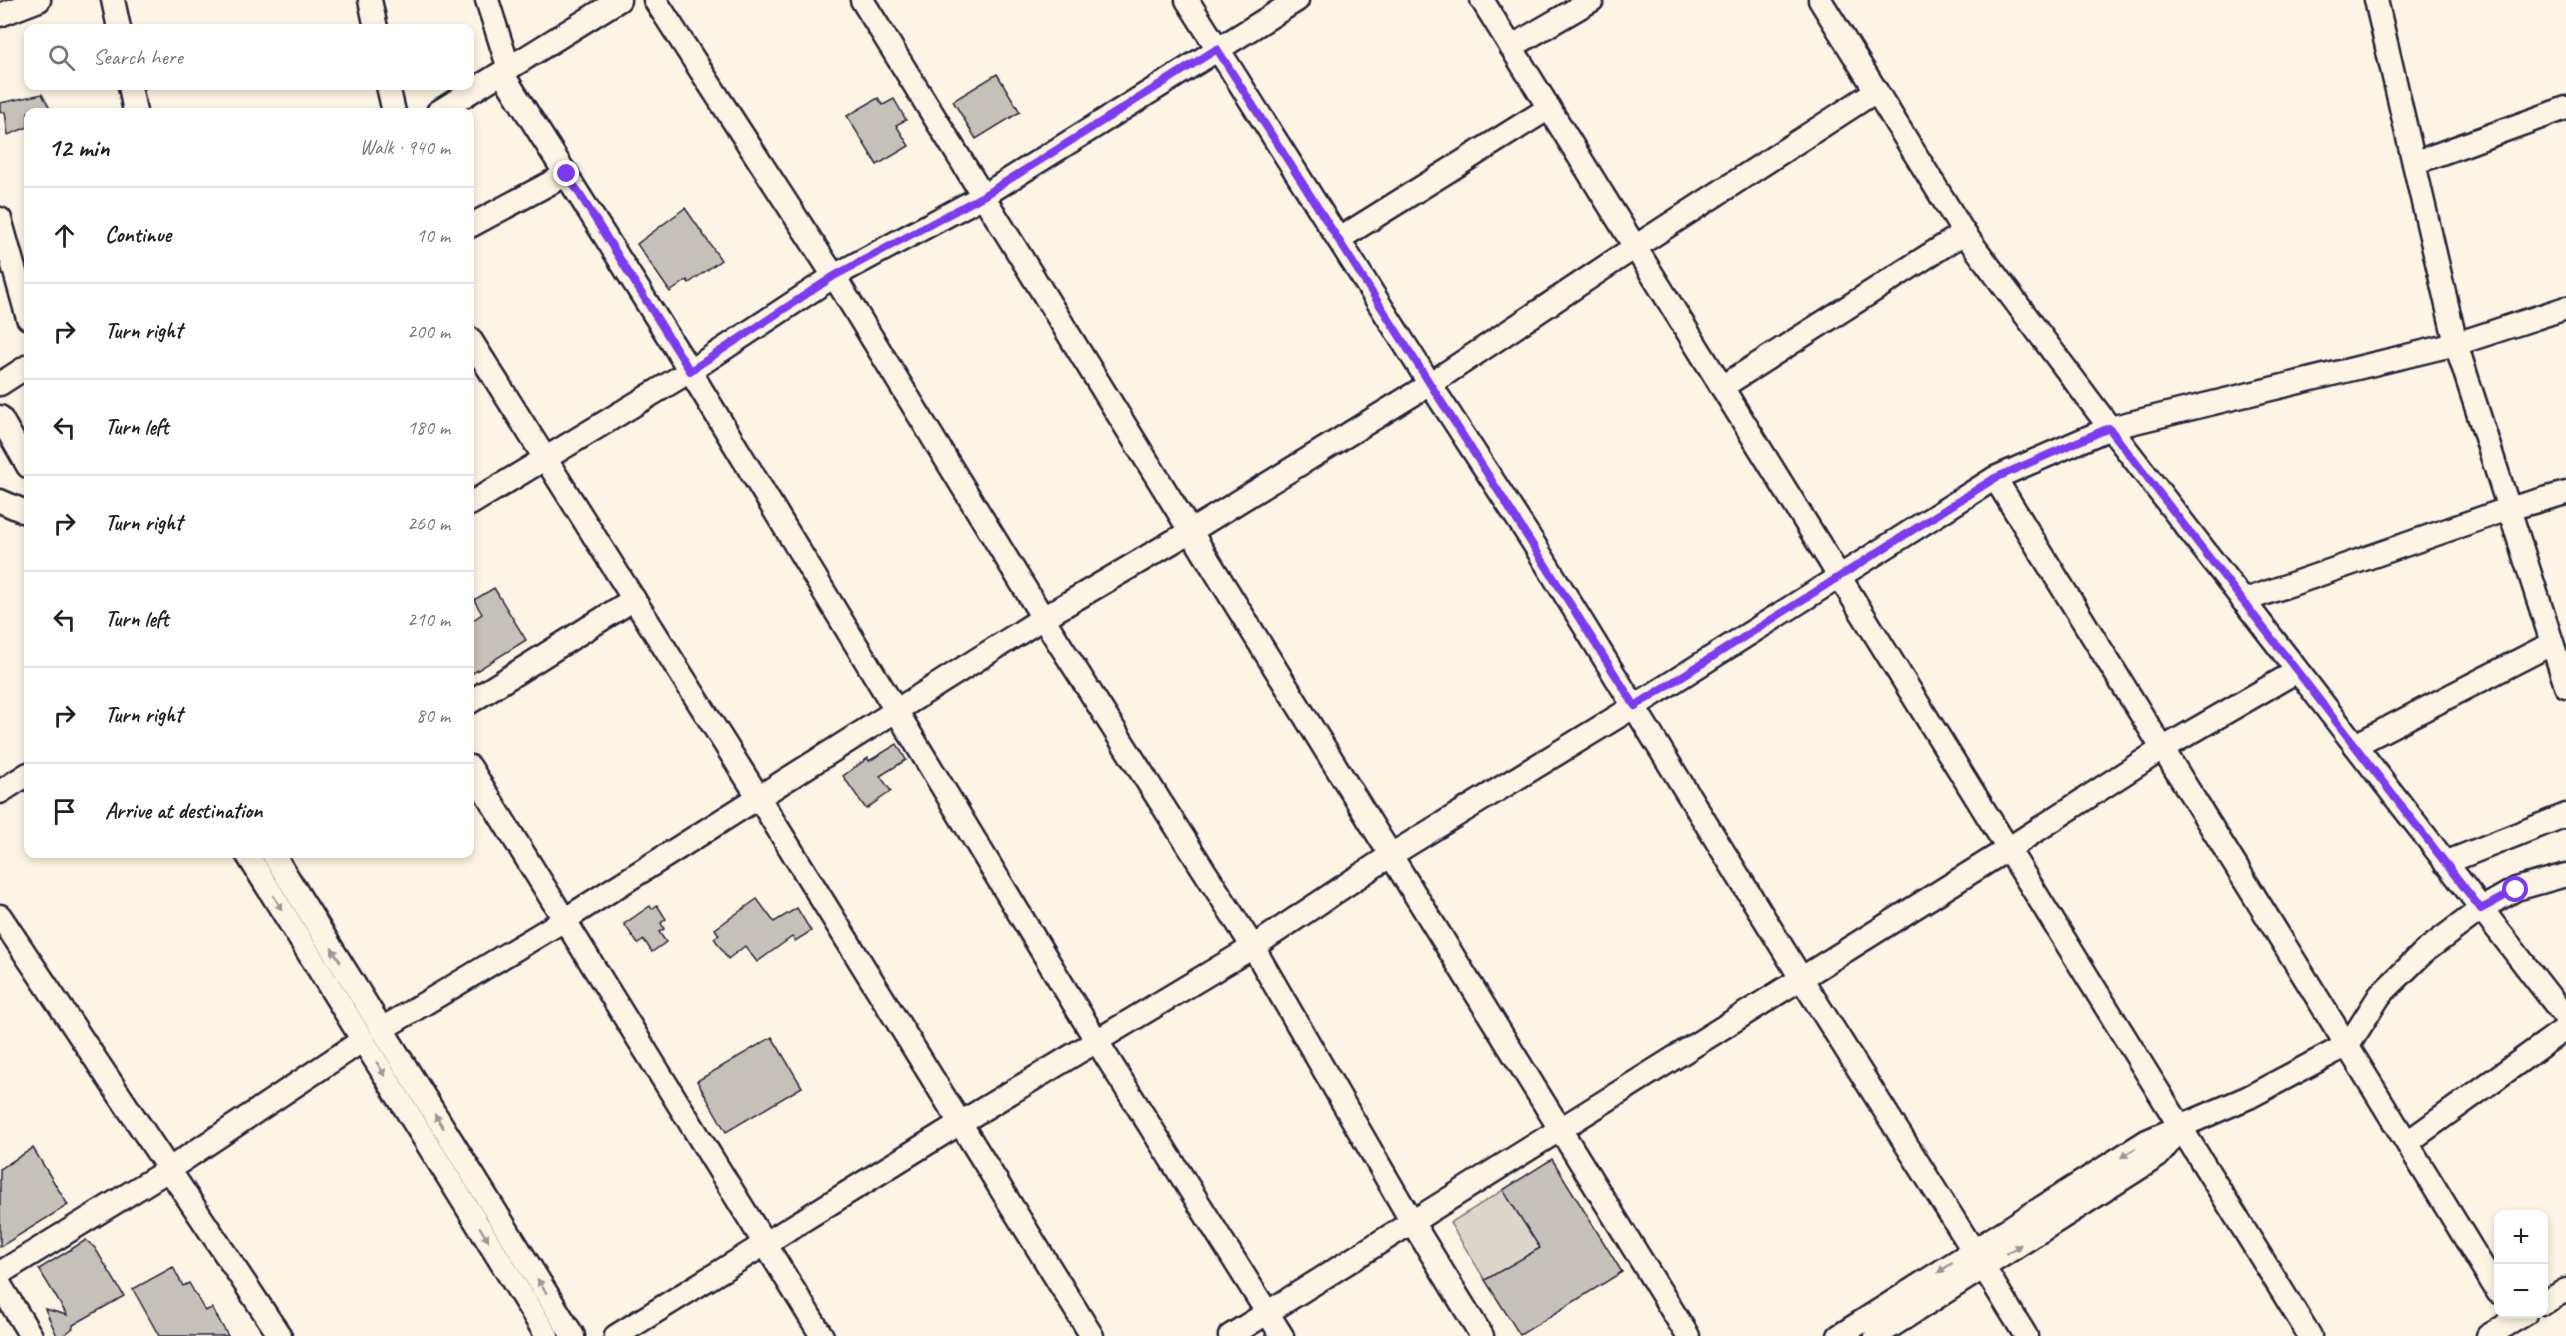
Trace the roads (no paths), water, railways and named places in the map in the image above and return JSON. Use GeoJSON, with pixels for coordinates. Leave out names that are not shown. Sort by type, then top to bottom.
{"type":"FeatureCollection","features":[{"type":"Feature","properties":{"kind":"street"},"geometry":{"type":"LineString","coordinates":[[0,15],[39,0]]}},
{"type":"Feature","properties":{"kind":"street"},"geometry":{"type":"LineString","coordinates":[[113,0],[118,24]]}},
{"type":"Feature","properties":{"kind":"street"},"geometry":{"type":"LineString","coordinates":[[369,0],[375,24]]}},
{"type":"Feature","properties":{"kind":"street"},"geometry":{"type":"LineString","coordinates":[[487,0],[505,71],[1096,1040],[1282,1336]]}},
{"type":"Feature","properties":{"kind":"street"},"geometry":{"type":"LineString","coordinates":[[445,108],[619,0]]}},
{"type":"Feature","properties":{"kind":"street"},"geometry":{"type":"LineString","coordinates":[[655,0],[834,276],[1043,618],[1253,947],[1412,1222],[1482,1336]]}},
{"type":"Feature","properties":{"kind":"street"},"geometry":{"type":"LineString","coordinates":[[862,0],[1688,1336]]}},
{"type":"Feature","properties":{"kind":"street"},"geometry":{"type":"LineString","coordinates":[[1187,0],[1534,544],[2026,1336]]}},
{"type":"Feature","properties":{"kind":"street"},"geometry":{"type":"LineString","coordinates":[[474,502],[690,371],[834,276],[983,196],[1297,0]]}},
{"type":"Feature","properties":{"kind":"street"},"geometry":{"type":"LineString","coordinates":[[1482,0],[2310,1336]]}},
{"type":"Feature","properties":{"kind":"street"},"geometry":{"type":"LineString","coordinates":[[1511,47],[1592,0]]}},
{"type":"Feature","properties":{"kind":"street"},"geometry":{"type":"LineString","coordinates":[[1820,0],[1964,233],[2109,428],[2566,1018]]}},
{"type":"Feature","properties":{"kind":"street"},"geometry":{"type":"LineString","coordinates":[[2376,0],[2456,344],[2566,686]]}},
{"type":"Feature","properties":{"kind":"street"},"geometry":{"type":"LineString","coordinates":[[131,90],[134,108]]}},
{"type":"Feature","properties":{"kind":"street"},"geometry":{"type":"LineString","coordinates":[[389,90],[393,108]]}},
{"type":"Feature","properties":{"kind":"street"},"geometry":{"type":"LineString","coordinates":[[0,1273],[168,1170],[372,1034],[564,920],[1043,618],[1191,531],[1430,384],[1635,247],[1876,91]]}},
{"type":"Feature","properties":{"kind":"street"},"geometry":{"type":"LineString","coordinates":[[1339,238],[1549,108]]}},
{"type":"Feature","properties":{"kind":"street"},"geometry":{"type":"LineString","coordinates":[[2414,163],[2566,108]]}},
{"type":"Feature","properties":{"kind":"street"},"geometry":{"type":"LineString","coordinates":[[474,224],[567,174]]}},
{"type":"Feature","properties":{"kind":"street"},"geometry":{"type":"LineString","coordinates":[[0,219],[24,304]]}},
{"type":"Feature","properties":{"kind":"street"},"geometry":{"type":"LineString","coordinates":[[1722,387],[1964,233]]}},
{"type":"Feature","properties":{"kind":"street"},"geometry":{"type":"LineString","coordinates":[[616,1336],[960,1123],[1253,947],[1391,855],[1635,706],[1995,478],[2109,428],[2456,344],[2566,308]]}},
{"type":"Feature","properties":{"kind":"street"},"geometry":{"type":"LineString","coordinates":[[474,345],[759,798],[1092,1336]]}},
{"type":"Feature","properties":{"kind":"street"},"geometry":{"type":"LineString","coordinates":[[0,384],[24,369]]}},
{"type":"Feature","properties":{"kind":"street"},"geometry":{"type":"LineString","coordinates":[[0,417],[24,459]]}},
{"type":"Feature","properties":{"kind":"street"},"geometry":{"type":"LineString","coordinates":[[1995,478],[2349,1044],[2494,1284]]}},
{"type":"Feature","properties":{"kind":"street"},"geometry":{"type":"LineString","coordinates":[[2243,601],[2508,509],[2566,493]]}},
{"type":"Feature","properties":{"kind":"street"},"geometry":{"type":"LineString","coordinates":[[0,501],[24,511]]}},
{"type":"Feature","properties":{"kind":"street"},"geometry":{"type":"LineString","coordinates":[[474,699],[634,599]]}},
{"type":"Feature","properties":{"kind":"street"},"geometry":{"type":"LineString","coordinates":[[2355,745],[2551,644]]}},
{"type":"Feature","properties":{"kind":"street"},"geometry":{"type":"LineString","coordinates":[[1230,1336],[2008,849],[2162,748],[2297,670]]}},
{"type":"Feature","properties":{"kind":"street"},"geometry":{"type":"LineString","coordinates":[[474,774],[822,1336]]}},
{"type":"Feature","properties":{"kind":"street"},"geometry":{"type":"LineString","coordinates":[[0,792],[24,777]]}},
{"type":"Feature","properties":{"kind":"street"},"geometry":{"type":"LineString","coordinates":[[2445,863],[2566,815]]}},
{"type":"Feature","properties":{"kind":"street"},"geometry":{"type":"LineString","coordinates":[[250,858],[372,1034],[573,1336]]}},
{"type":"Feature","properties":{"kind":"street"},"geometry":{"type":"LineString","coordinates":[[275,858],[372,1034],[547,1336]]}},
{"type":"Feature","properties":{"kind":"street"},"geometry":{"type":"LineString","coordinates":[[1876,1336],[1979,1259],[2146,1141],[2249,1097],[2349,1044],[2380,995],[2424,952],[2481,909],[2516,890],[2566,875]]}},
{"type":"Feature","properties":{"kind":"street"},"geometry":{"type":"LineString","coordinates":[[0,916],[280,1336]]}},
{"type":"Feature","properties":{"kind":"street"},"geometry":{"type":"LineString","coordinates":[[2408,1142],[2566,1028]]}},
{"type":"Feature","properties":{"kind":"street"},"geometry":{"type":"LineString","coordinates":[[1839,1336],[1979,1259]]}},
{"type":"Feature","properties":{"kind":"street"},"geometry":{"type":"LineString","coordinates":[[0,1285],[31,1336]]}},
{"type":"Feature","properties":{"kind":"street"},"geometry":{"type":"LineString","coordinates":[[2548,1301],[2566,1290]]}},
{"type":"Feature","properties":{"kind":"street"},"geometry":{"type":"LineString","coordinates":[[2488,1336],[2513,1318]]}}]}
